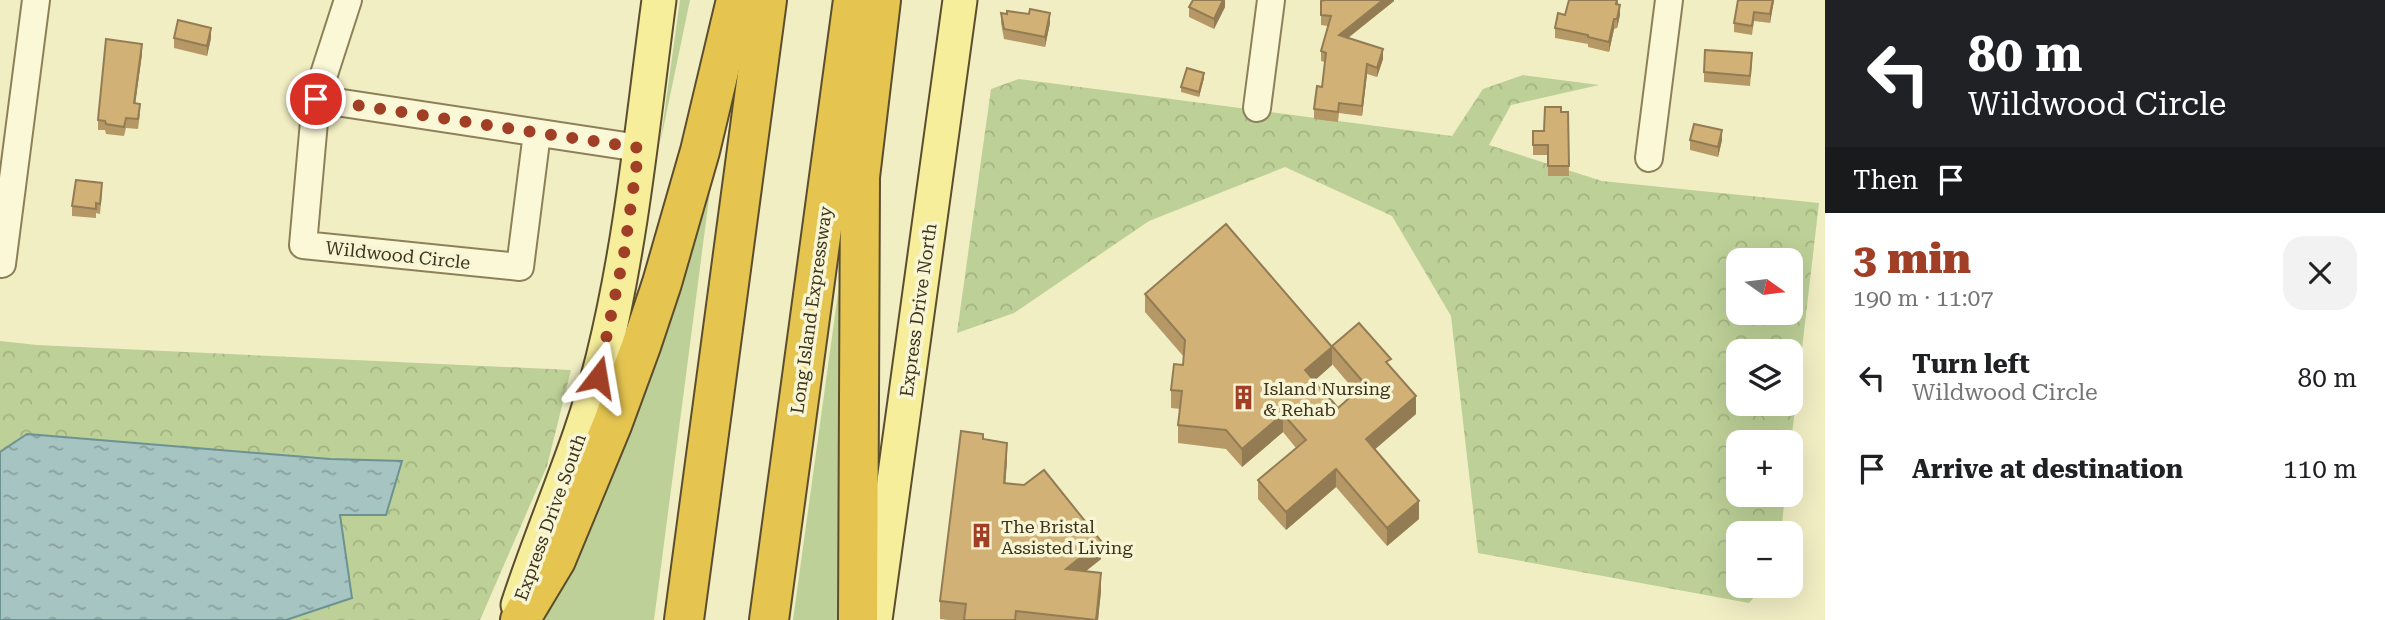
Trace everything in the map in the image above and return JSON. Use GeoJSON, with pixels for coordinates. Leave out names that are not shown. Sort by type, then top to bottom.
{"type":"FeatureCollection","features":[{"type":"Feature","properties":{"kind":"highway"},"geometry":{"type":"LineString","coordinates":[[520,620],[556,559],[612,425],[641,346],[700,151],[736,0]]}},
{"type":"Feature","properties":{"kind":"highway"},"geometry":{"type":"LineString","coordinates":[[684,620],[767,0]]}},
{"type":"Feature","properties":{"kind":"highway","name":"Long Island Expressway"},"geometry":{"type":"LineString","coordinates":[[769,620],[853,0]]}},
{"type":"Feature","properties":{"kind":"highway"},"geometry":{"type":"LineString","coordinates":[[858,620],[860,177],[881,0]]}},
{"type":"Feature","properties":{"kind":"main road","name":"Express Drive South"},"geometry":{"type":"LineString","coordinates":[[513,620],[534,554],[569,467],[603,359],[624,254],[659,0]]}},
{"type":"Feature","properties":{"kind":"main road","name":"Express Drive North"},"geometry":{"type":"LineString","coordinates":[[876,620],[960,0]]}},
{"type":"Feature","properties":{"kind":"street"},"geometry":{"type":"LineString","coordinates":[[2,264],[36,0]]}},
{"type":"Feature","properties":{"kind":"street"},"geometry":{"type":"LineString","coordinates":[[348,0],[316,99],[639,148]]}},
{"type":"Feature","properties":{"kind":"street"},"geometry":{"type":"LineString","coordinates":[[1257,108],[1271,0]]}},
{"type":"Feature","properties":{"kind":"street"},"geometry":{"type":"LineString","coordinates":[[1648,158],[1669,0]]}},
{"type":"Feature","properties":{"kind":"street","name":"Wildwood Circle"},"geometry":{"type":"LineString","coordinates":[[316,99],[303,245],[520,267],[537,133]]}},
{"type":"Feature","properties":{"kind":"green space"},"geometry":{"type":"Polygon","coordinates":[[[680,0],[690,0],[660,144],[680,0]]]}},
{"type":"Feature","properties":{"kind":"green space"},"geometry":{"type":"Polygon","coordinates":[[[1523,75],[1599,85],[1511,105],[1489,145],[1602,181],[1819,203],[1803,340],[1726,339],[1726,416],[1794,416],[1793,430],[1726,430],[1726,507],[1784,507],[1782,521],[1726,521],[1726,598],[1753,598],[1749,603],[1478,553],[1451,316],[1392,216],[1285,167],[1149,221],[1014,313],[957,333],[991,89],[1019,79],[1452,136],[1483,89],[1523,75]]]}},
{"type":"Feature","properties":{"kind":"green space"},"geometry":{"type":"Polygon","coordinates":[[[713,168],[654,620],[541,620],[713,168]]]}},
{"type":"Feature","properties":{"kind":"green space"},"geometry":{"type":"Polygon","coordinates":[[[839,286],[842,288],[837,620],[793,620],[839,286]]]}},
{"type":"Feature","properties":{"kind":"green space"},"geometry":{"type":"Polygon","coordinates":[[[0,341],[37,345],[571,370],[547,466],[480,620],[286,620],[351,598],[340,515],[386,515],[401,461],[330,459],[27,434],[0,452],[0,341]]]}},
{"type":"Feature","properties":{"kind":"water"},"geometry":{"type":"Polygon","coordinates":[[[27,434],[330,459],[402,461],[386,515],[340,515],[352,598],[286,620],[0,620],[0,452],[27,434]]]}},
{"type":"Feature","properties":{"kind":"building"},"geometry":{"type":"Polygon","coordinates":[[[1193,0],[1223,0],[1214,19],[1189,7],[1193,0]]]}},
{"type":"Feature","properties":{"kind":"building"},"geometry":{"type":"Polygon","coordinates":[[[1383,0],[1339,35],[1383,49],[1377,68],[1367,64],[1362,106],[1339,103],[1338,112],[1314,109],[1317,86],[1322,87],[1326,53],[1321,51],[1331,16],[1321,15],[1321,1],[1383,0]]]}},
{"type":"Feature","properties":{"kind":"building"},"geometry":{"type":"Polygon","coordinates":[[[1569,0],[1617,0],[1616,4],[1620,5],[1609,42],[1555,28],[1558,13],[1565,15],[1569,0]]]}},
{"type":"Feature","properties":{"kind":"building"},"geometry":{"type":"Polygon","coordinates":[[[1738,0],[1773,0],[1770,14],[1754,12],[1752,26],[1734,23],[1738,0]]]}},
{"type":"Feature","properties":{"kind":"building"},"geometry":{"type":"Polygon","coordinates":[[[1030,9],[1050,13],[1045,37],[1004,29],[1001,13],[1007,14],[1007,11],[1029,14],[1030,9]]]}},
{"type":"Feature","properties":{"kind":"building"},"geometry":{"type":"Polygon","coordinates":[[[178,20],[211,28],[207,46],[174,38],[178,20]]]}},
{"type":"Feature","properties":{"kind":"building"},"geometry":{"type":"Polygon","coordinates":[[[106,39],[142,44],[134,103],[140,104],[138,119],[126,118],[124,127],[98,120],[106,39]]]}},
{"type":"Feature","properties":{"kind":"building"},"geometry":{"type":"Polygon","coordinates":[[[1705,50],[1752,53],[1750,76],[1704,72],[1705,50]]]}},
{"type":"Feature","properties":{"kind":"building"},"geometry":{"type":"Polygon","coordinates":[[[1187,68],[1204,73],[1199,92],[1181,87],[1187,68]]]}},
{"type":"Feature","properties":{"kind":"building"},"geometry":{"type":"Polygon","coordinates":[[[1545,107],[1561,107],[1561,112],[1568,112],[1569,166],[1548,166],[1548,145],[1533,145],[1533,131],[1544,131],[1545,107]]]}},
{"type":"Feature","properties":{"kind":"building"},"geometry":{"type":"Polygon","coordinates":[[[1694,124],[1722,130],[1718,147],[1690,140],[1694,124]]]}},
{"type":"Feature","properties":{"kind":"building"},"geometry":{"type":"Polygon","coordinates":[[[76,180],[102,183],[100,204],[96,203],[96,209],[72,206],[76,180]]]}},
{"type":"Feature","properties":{"kind":"building","name":"Island Nursing & Rehab"},"geometry":{"type":"Polygon","coordinates":[[[1226,224],[1332,347],[1305,370],[1338,408],[1365,384],[1332,346],[1359,323],[1391,359],[1386,362],[1416,396],[1366,439],[1419,501],[1387,528],[1336,469],[1286,512],[1258,480],[1306,440],[1283,414],[1242,449],[1226,430],[1178,425],[1182,391],[1171,390],[1174,364],[1183,365],[1185,340],[1145,294],[1226,224]]]}},
{"type":"Feature","properties":{"kind":"building","name":"The Bristal Assisted Living"},"geometry":{"type":"Polygon","coordinates":[[[961,431],[983,434],[983,439],[1007,443],[1004,483],[1024,485],[1044,470],[1101,541],[1066,569],[1101,573],[1096,620],[1016,611],[1015,620],[964,620],[966,604],[940,601],[961,431]]]}},
{"type":"Feature","properties":{"kind":"place","name":"Island Nursing & Rehab"},"geometry":{"type":"Point","coordinates":[1243,398]}},
{"type":"Feature","properties":{"kind":"place","name":"The Bristal Assisted Living"},"geometry":{"type":"Point","coordinates":[981,536]}},
{"type":"Feature","properties":{"kind":"route"},"geometry":{"type":"LineString","coordinates":[[316,99],[639,148],[624,254],[598,377]]}}]}
